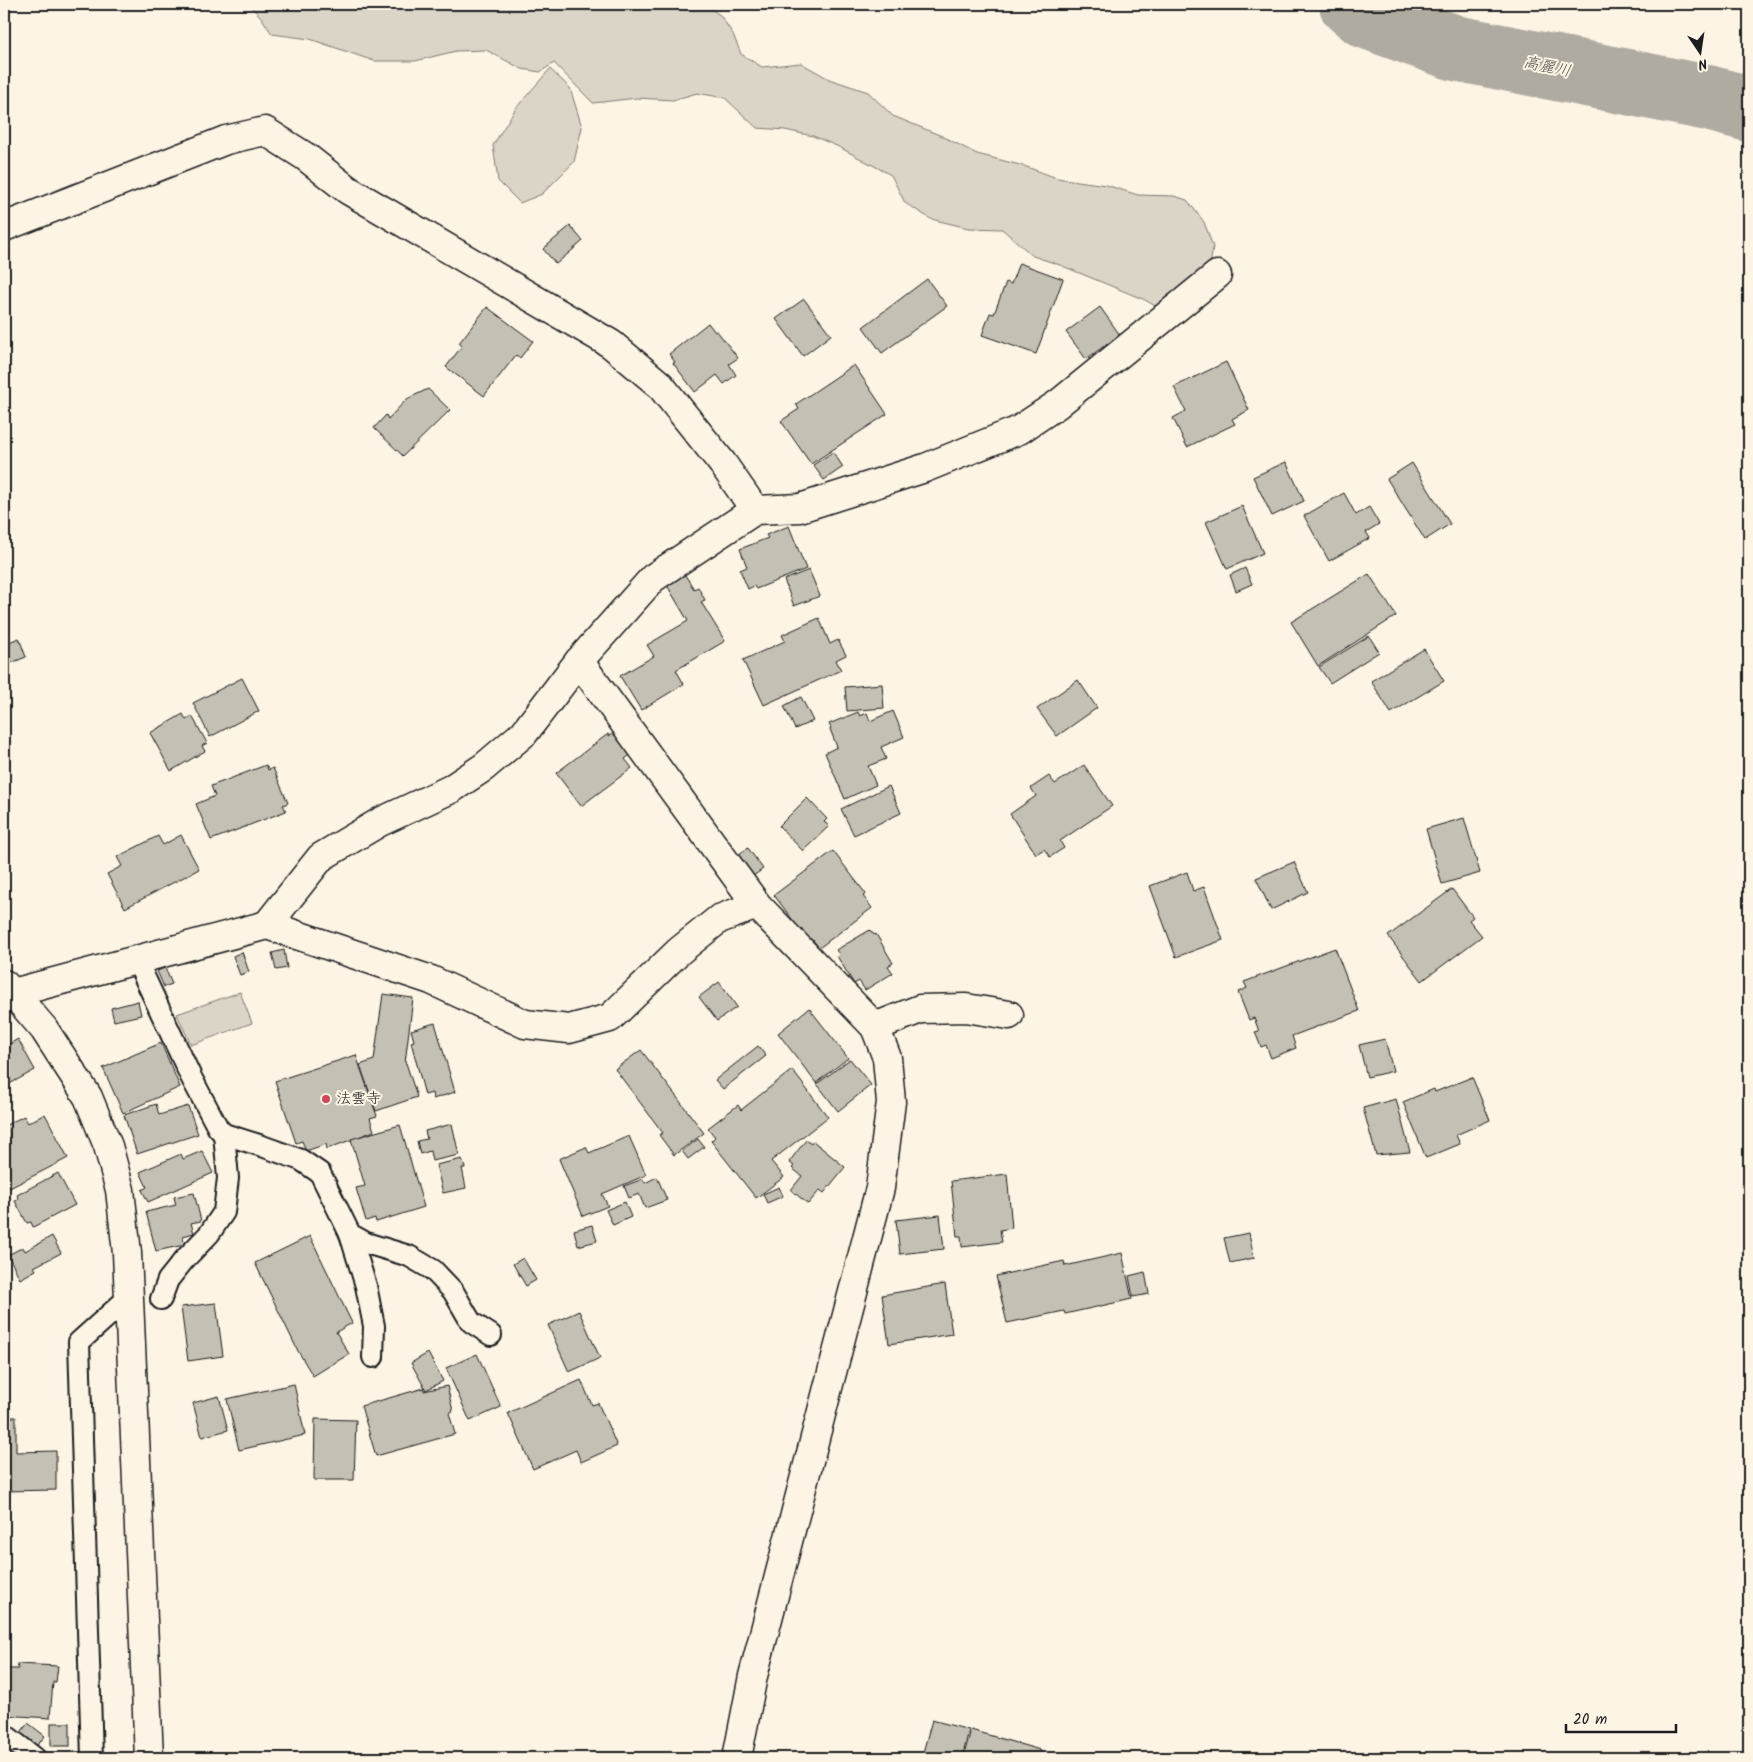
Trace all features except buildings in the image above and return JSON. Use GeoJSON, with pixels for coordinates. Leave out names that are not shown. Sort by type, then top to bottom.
{"type":"FeatureCollection","features":[{"type":"Feature","properties":{"kind":"street"},"geometry":{"type":"LineString","coordinates":[[4,227],[226,140],[265,131],[306,157],[348,190],[611,344],[660,385],[723,464],[756,510]]}},
{"type":"Feature","properties":{"kind":"street"},"geometry":{"type":"LineString","coordinates":[[267,925],[321,857],[380,822],[451,789],[484,767],[524,733],[580,661],[654,578],[756,510],[800,508],[925,468],[1019,430],[1058,404],[1218,275]]}},
{"type":"Feature","properties":{"kind":"street"},"geometry":{"type":"LineString","coordinates":[[580,661],[757,905],[875,1027],[887,1058],[891,1102],[880,1188],[753,1676],[738,1758]]}},
{"type":"Feature","properties":{"kind":"street"},"geometry":{"type":"LineString","coordinates":[[149,1758],[130,1297],[120,1190],[108,1146],[88,1097],[44,1029],[8,989],[136,959],[267,925],[431,980],[524,1024],[569,1029],[610,1018],[678,952],[719,919],[757,905]]}},
{"type":"Feature","properties":{"kind":"street"},"geometry":{"type":"LineString","coordinates":[[875,1027],[920,1009],[966,1008],[1009,1015]]}},
{"type":"Feature","properties":{"kind":"lane"},"geometry":{"type":"LineString","coordinates":[[136,959],[191,1077],[218,1128],[224,1134],[301,1160],[320,1173],[350,1234],[368,1294],[374,1326],[373,1357]]}},
{"type":"Feature","properties":{"kind":"lane"},"geometry":{"type":"LineString","coordinates":[[161,1299],[168,1280],[209,1234],[224,1212],[228,1178],[224,1134]]}},
{"type":"Feature","properties":{"kind":"lane"},"geometry":{"type":"LineString","coordinates":[[350,1234],[366,1243],[409,1256],[433,1270],[453,1292],[471,1322],[491,1335]]}},
{"type":"Feature","properties":{"kind":"lane"},"geometry":{"type":"LineString","coordinates":[[92,1758],[79,1342],[130,1297]]}},
{"type":"Feature","properties":{"kind":"lane"},"geometry":{"type":"LineString","coordinates":[[4,1734],[36,1758]]}},
{"type":"Feature","properties":{"kind":"shaded area"},"geometry":{"type":"Polygon","coordinates":[[[248,4],[677,4],[679,7],[703,4],[720,15],[733,34],[741,54],[762,67],[801,63],[829,79],[868,92],[893,116],[942,136],[977,154],[1024,166],[1057,178],[1106,185],[1138,195],[1174,196],[1187,200],[1204,222],[1213,247],[1210,266],[1159,308],[1145,300],[1033,256],[1002,229],[968,228],[931,219],[905,203],[891,175],[839,147],[813,136],[785,130],[757,128],[725,98],[697,93],[673,100],[637,98],[593,103],[554,63],[540,72],[522,69],[486,50],[456,51],[415,61],[374,61],[310,39],[272,34],[261,17],[248,4]]]}},
{"type":"Feature","properties":{"kind":"shaded area"},"geometry":{"type":"Polygon","coordinates":[[[550,69],[570,88],[582,127],[574,162],[542,194],[520,203],[498,181],[493,145],[516,108],[550,69]]]}},
{"type":"Feature","properties":{"kind":"shaded area"},"geometry":{"type":"Polygon","coordinates":[[[240,992],[252,1023],[191,1045],[177,1014],[240,992]]]}},
{"type":"Feature","properties":{"kind":"waterway","name":"高麗川"},"geometry":{"type":"LineString","coordinates":[[1352,4],[1367,16],[1455,48],[1708,98],[1749,109]]}},
{"type":"Feature","properties":{"kind":"place","name":"法雲寺"},"geometry":{"type":"Point","coordinates":[326,1099]}}]}
